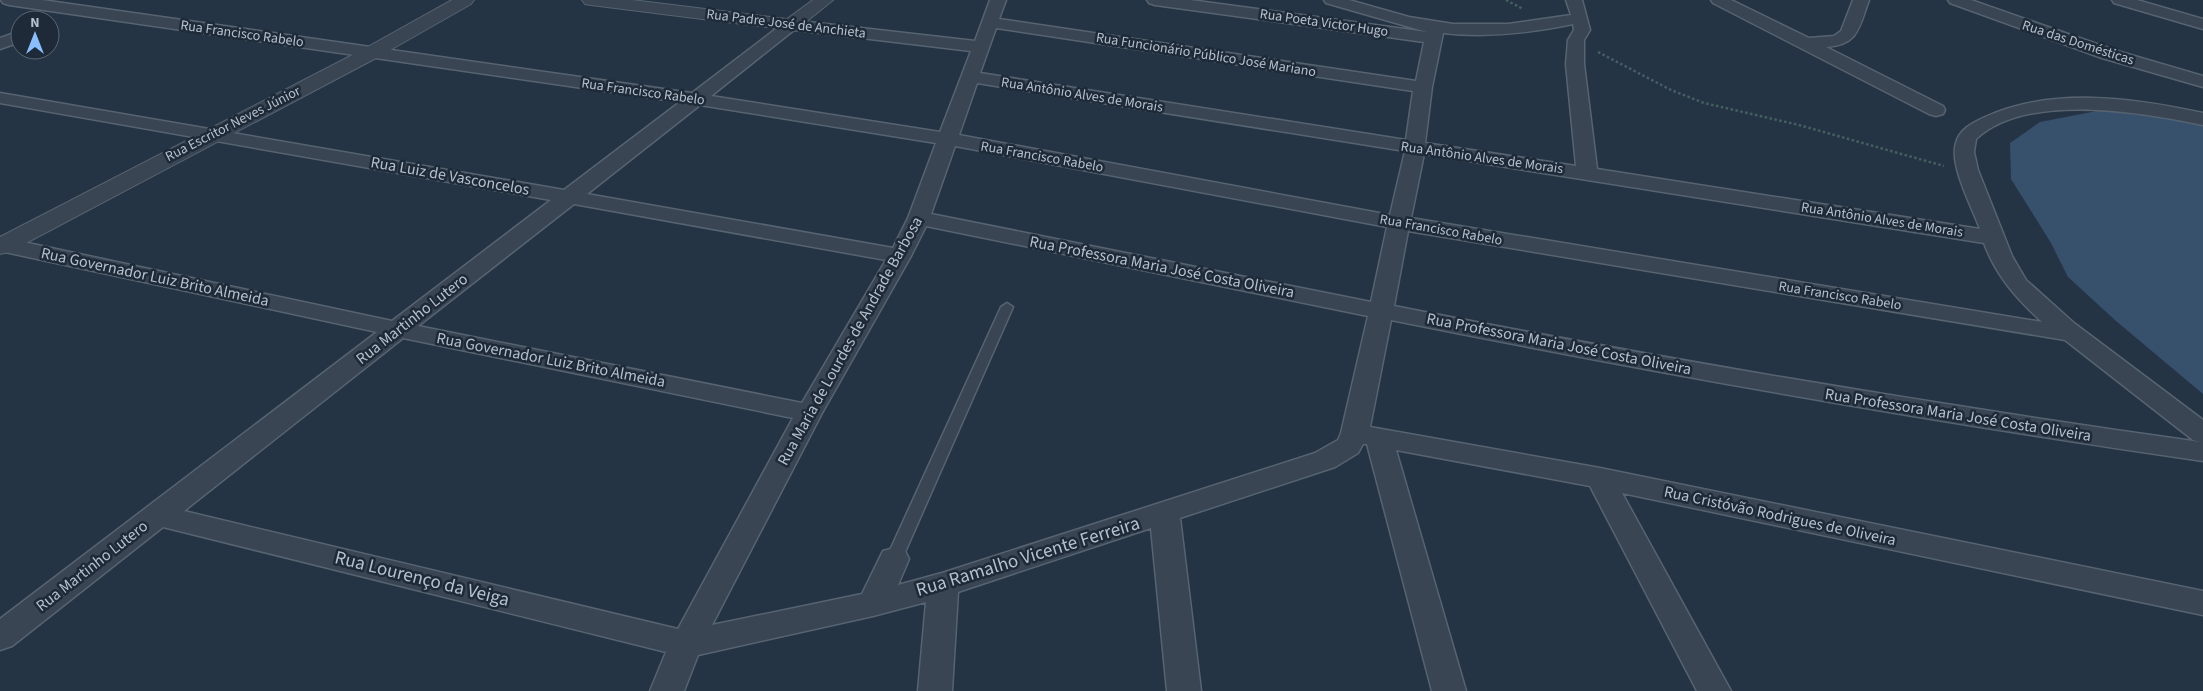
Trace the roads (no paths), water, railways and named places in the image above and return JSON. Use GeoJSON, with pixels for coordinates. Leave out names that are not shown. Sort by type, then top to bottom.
{"type":"FeatureCollection","features":[{"type":"Feature","properties":{"kind":"street","name":"Rua Francisco Rabelo"},"geometry":{"type":"LineString","coordinates":[[9,0],[697,99],[946,139],[1399,223],[2072,334]]}},
{"type":"Feature","properties":{"kind":"street"},"geometry":{"type":"LineString","coordinates":[[60,20],[111,0]]}},
{"type":"Feature","properties":{"kind":"street","name":"Rua Escritor Neves Júnior"},"geometry":{"type":"LineString","coordinates":[[1,245],[370,53],[465,0]]}},
{"type":"Feature","properties":{"kind":"street","name":"Rua Padre José de Anchieta"},"geometry":{"type":"LineString","coordinates":[[591,0],[980,47]]}},
{"type":"Feature","properties":{"kind":"street","name":"Rua Martinho Lutero"},"geometry":{"type":"LineString","coordinates":[[0,637],[824,0]]}},
{"type":"Feature","properties":{"kind":"street","name":"Rua Maria de Lourdes de Andrade Barbosa"},"geometry":{"type":"LineString","coordinates":[[667,691],[686,644],[809,413],[900,256],[919,218],[946,139],[972,77],[980,47],[998,0]]}},
{"type":"Feature","properties":{"kind":"street","name":"Rua Poeta Victor Hugo"},"geometry":{"type":"LineString","coordinates":[[1154,0],[1435,33],[1580,18]]}},
{"type":"Feature","properties":{"kind":"street"},"geometry":{"type":"LineString","coordinates":[[1332,0],[1413,23],[1435,33],[1424,87],[1415,148],[1381,311],[1367,436],[1449,691]]}},
{"type":"Feature","properties":{"kind":"street"},"geometry":{"type":"LineString","coordinates":[[1574,0],[1582,30],[1576,40],[1575,64],[1587,173]]}},
{"type":"Feature","properties":{"kind":"street"},"geometry":{"type":"LineString","coordinates":[[1718,0],[1806,42],[1936,110]]}},
{"type":"Feature","properties":{"kind":"street"},"geometry":{"type":"LineString","coordinates":[[1806,42],[1839,41],[1848,33],[1861,0]]}},
{"type":"Feature","properties":{"kind":"street","name":"Rua das Domésticas"},"geometry":{"type":"LineString","coordinates":[[1956,0],[2108,54],[2203,82]]}},
{"type":"Feature","properties":{"kind":"street"},"geometry":{"type":"LineString","coordinates":[[2120,0],[2203,24]]}},
{"type":"Feature","properties":{"kind":"street","name":"Rua Funcionário Público José Mariano"},"geometry":{"type":"LineString","coordinates":[[989,22],[1424,87]]}},
{"type":"Feature","properties":{"kind":"street","name":"Rua Antônio Alves de Morais"},"geometry":{"type":"LineString","coordinates":[[972,77],[1992,238]]}},
{"type":"Feature","properties":{"kind":"street","name":"Rua Luiz de Vasconcelos"},"geometry":{"type":"LineString","coordinates":[[0,98],[571,196],[900,256]]}},
{"type":"Feature","properties":{"kind":"street"},"geometry":{"type":"LineString","coordinates":[[2203,118],[2145,107],[2111,103],[2075,104],[2026,109],[2008,114],[1975,130],[1966,138],[1964,151],[1970,176],[1992,238],[2004,266],[2018,285],[2072,334],[2203,434]]}},
{"type":"Feature","properties":{"kind":"street","name":"Rua Professora Maria José Costa Oliveira"},"geometry":{"type":"LineString","coordinates":[[919,218],[1381,311],[1908,409],[2045,431],[2203,452]]}},
{"type":"Feature","properties":{"kind":"street","name":"Rua Governador Luiz Brito Almeida"},"geometry":{"type":"LineString","coordinates":[[1,245],[399,330],[809,413]]}},
{"type":"Feature","properties":{"kind":"street","name":"Rua Cristóvão Rodrigues de Oliveira"},"geometry":{"type":"LineString","coordinates":[[1367,436],[1600,478],[2203,603]]}},
{"type":"Feature","properties":{"kind":"street","name":"Rua Ramalho Vicente Ferreira"},"geometry":{"type":"LineString","coordinates":[[686,644],[873,604],[943,586],[1325,460],[1367,436]]}},
{"type":"Feature","properties":{"kind":"street"},"geometry":{"type":"LineString","coordinates":[[1600,478],[1714,691]]}},
{"type":"Feature","properties":{"kind":"street"},"geometry":{"type":"LineString","coordinates":[[1165,514],[1184,691]]}},
{"type":"Feature","properties":{"kind":"street","name":"Rua Lourenço da Veiga"},"geometry":{"type":"LineString","coordinates":[[158,515],[686,644]]}},
{"type":"Feature","properties":{"kind":"street"},"geometry":{"type":"LineString","coordinates":[[873,604],[894,559]]}},
{"type":"Feature","properties":{"kind":"street"},"geometry":{"type":"LineString","coordinates":[[935,691],[943,586]]}},
{"type":"Feature","properties":{"kind":"lane"},"geometry":{"type":"LineString","coordinates":[[894,559],[1007,307]]}},
{"type":"Feature","properties":{"kind":"water"},"geometry":{"type":"Polygon","coordinates":[[[2102,110],[2152,110],[2203,120],[2203,394],[2116,321],[2068,277],[2051,243],[2011,179],[2010,143],[2040,122],[2102,110]]]}}]}
